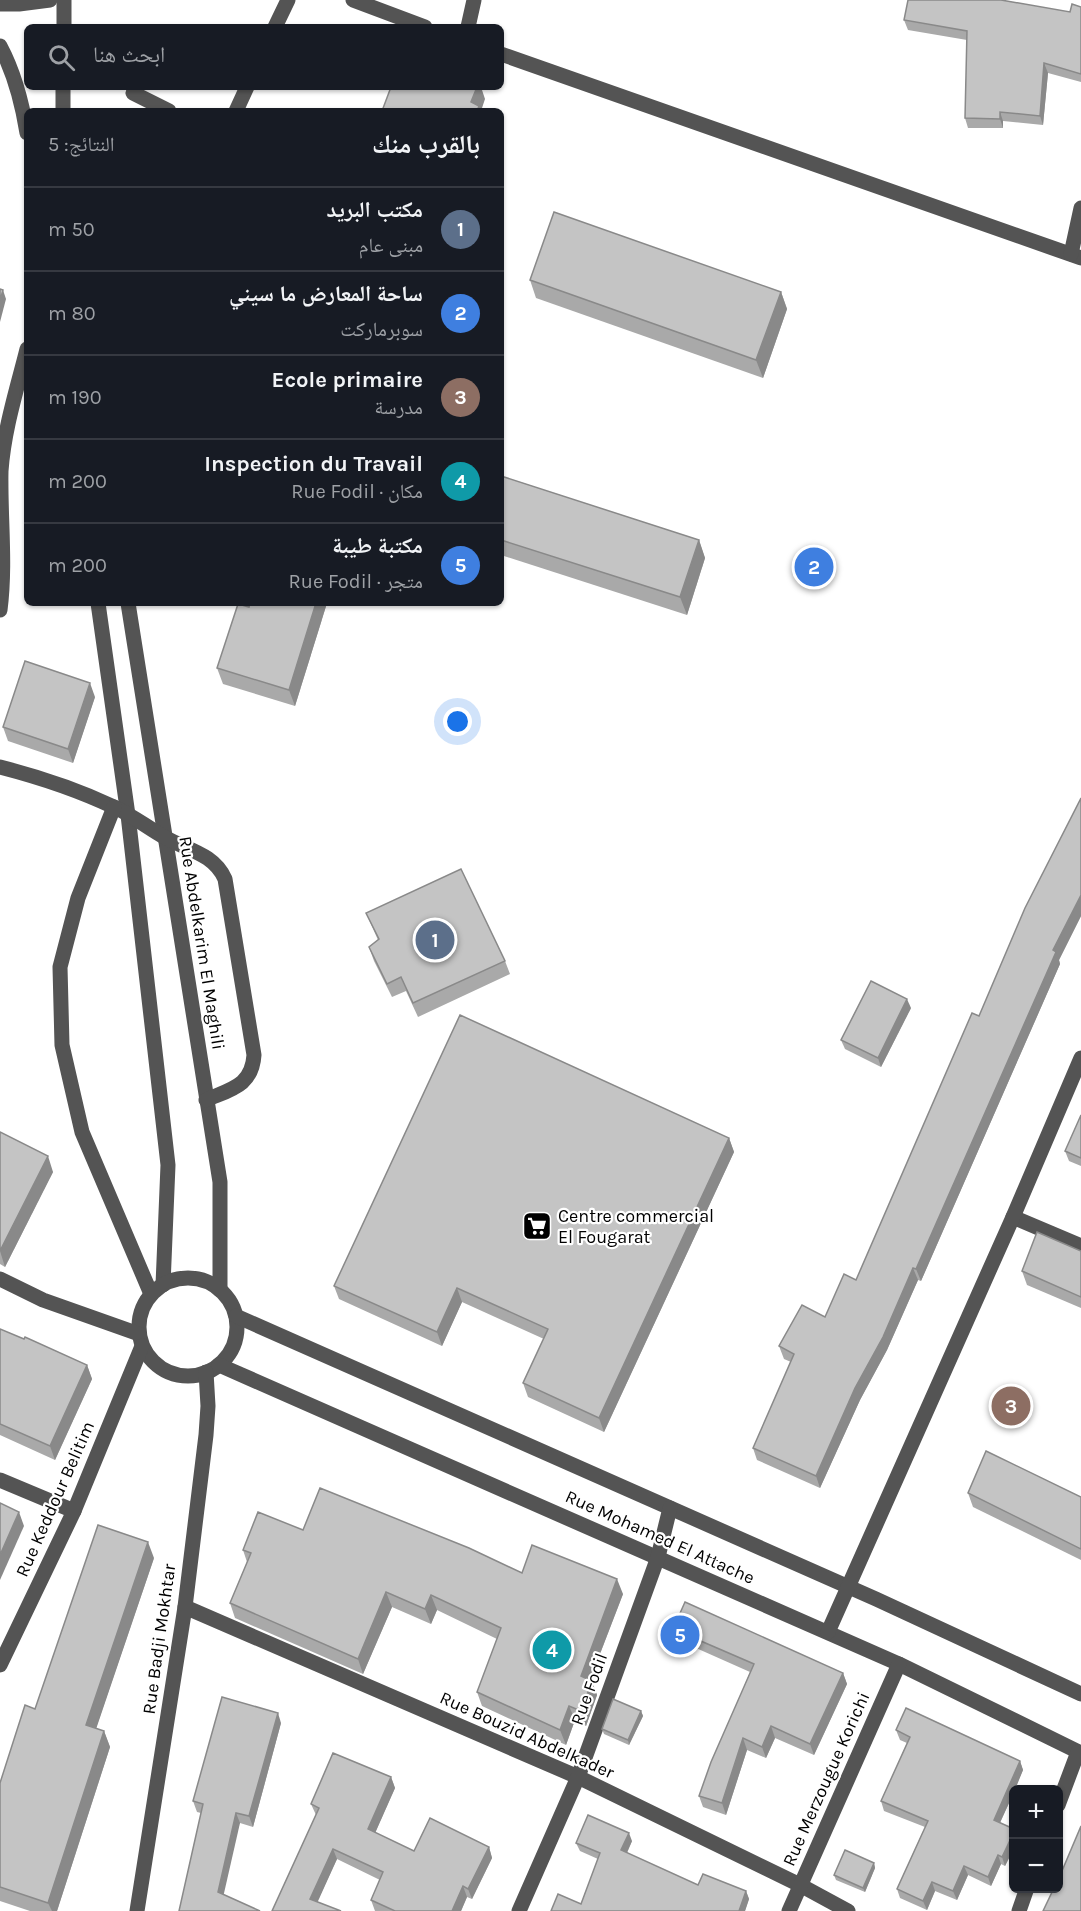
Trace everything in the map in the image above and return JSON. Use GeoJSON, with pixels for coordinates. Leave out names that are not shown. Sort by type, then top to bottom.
{"type":"FeatureCollection","features":[{"type":"Feature","properties":{"kind":"street"},"geometry":{"type":"LineString","coordinates":[[0,4],[50,0]]}},
{"type":"Feature","properties":{"kind":"street"},"geometry":{"type":"LineString","coordinates":[[64,0],[64,24]]}},
{"type":"Feature","properties":{"kind":"street"},"geometry":{"type":"LineString","coordinates":[[276,24],[288,0]]}},
{"type":"Feature","properties":{"kind":"street"},"geometry":{"type":"LineString","coordinates":[[353,0],[417,24]]}},
{"type":"Feature","properties":{"kind":"street"},"geometry":{"type":"LineString","coordinates":[[469,24],[474,0]]}},
{"type":"Feature","properties":{"kind":"street"},"geometry":{"type":"LineString","coordinates":[[0,46],[8,61],[24,118]]}},
{"type":"Feature","properties":{"kind":"street"},"geometry":{"type":"LineString","coordinates":[[504,55],[1076,256],[1081,208]]}},
{"type":"Feature","properties":{"kind":"street"},"geometry":{"type":"LineString","coordinates":[[63,90],[63,108]]}},
{"type":"Feature","properties":{"kind":"street"},"geometry":{"type":"LineString","coordinates":[[237,108],[246,90]]}},
{"type":"Feature","properties":{"kind":"street"},"geometry":{"type":"LineString","coordinates":[[133,93],[163,108]]}},
{"type":"Feature","properties":{"kind":"street"},"geometry":{"type":"LineString","coordinates":[[0,610],[4,580],[1,473],[4,441],[24,361]]}},
{"type":"Feature","properties":{"kind":"street"},"geometry":{"type":"LineString","coordinates":[[98,606],[128,815],[168,1165],[157,1289],[141,1313],[140,1340],[150,1359],[162,1369],[191,1376],[213,1369],[228,1354],[234,1343],[237,1329],[236,1316],[230,1302],[220,1290],[207,1282],[193,1278],[177,1279],[157,1289]]}},
{"type":"Feature","properties":{"kind":"street","name":"Rue Abdelkarim El Maghili"},"geometry":{"type":"LineString","coordinates":[[128,606],[220,1182],[220,1290]]}},
{"type":"Feature","properties":{"kind":"street"},"geometry":{"type":"LineString","coordinates":[[0,767],[34,776],[114,807],[166,838],[206,856],[220,870],[225,879],[254,1055],[253,1065],[247,1078],[239,1085],[206,1100]]}},
{"type":"Feature","properties":{"kind":"street"},"geometry":{"type":"LineString","coordinates":[[114,807],[78,898],[60,967],[62,1046],[82,1132],[157,1289]]}},
{"type":"Feature","properties":{"kind":"street"},"geometry":{"type":"LineString","coordinates":[[828,1632],[1013,1217],[1081,1058]]}},
{"type":"Feature","properties":{"kind":"street"},"geometry":{"type":"LineString","coordinates":[[1013,1217],[1081,1246]]}},
{"type":"Feature","properties":{"kind":"street"},"geometry":{"type":"LineString","coordinates":[[0,1278],[43,1300],[140,1340]]}},
{"type":"Feature","properties":{"kind":"street","name":"Rue Mohamed El Attache"},"geometry":{"type":"LineString","coordinates":[[236,1316],[849,1587],[1081,1694]]}},
{"type":"Feature","properties":{"kind":"street","name":"Rue Keddour Belitim"},"geometry":{"type":"LineString","coordinates":[[0,1665],[6,1637],[74,1511],[140,1340]]}},
{"type":"Feature","properties":{"kind":"street","name":"Rue Mohamed El Attache"},"geometry":{"type":"LineString","coordinates":[[213,1369],[658,1557],[828,1632],[1080,1752]]}},
{"type":"Feature","properties":{"kind":"street","name":"Rue Badji Mokhtar"},"geometry":{"type":"LineString","coordinates":[[137,1911],[185,1607],[213,1369]]}},
{"type":"Feature","properties":{"kind":"street"},"geometry":{"type":"LineString","coordinates":[[0,1480],[74,1511]]}},
{"type":"Feature","properties":{"kind":"street","name":"Rue Fodil"},"geometry":{"type":"LineString","coordinates":[[519,1911],[578,1777],[658,1557],[670,1508]]}},
{"type":"Feature","properties":{"kind":"street","name":"Rue Bouzid Abdelkader"},"geometry":{"type":"LineString","coordinates":[[185,1607],[578,1777],[800,1885],[848,1911]]}},
{"type":"Feature","properties":{"kind":"street","name":"Rue Merzougue Korichi"},"geometry":{"type":"LineString","coordinates":[[789,1911],[899,1664]]}},
{"type":"Feature","properties":{"kind":"street"},"geometry":{"type":"LineString","coordinates":[[1063,1795],[1080,1752]]}},
{"type":"Feature","properties":{"kind":"street"},"geometry":{"type":"LineString","coordinates":[[1019,1911],[1025,1893]]}},
{"type":"Feature","properties":{"kind":"building"},"geometry":{"type":"Polygon","coordinates":[[[908,0],[1001,0],[1070,12],[1072,4],[1081,7],[1081,74],[1044,63],[1040,116],[1000,112],[1000,119],[965,118],[967,31],[904,20],[908,0]]]}},
{"type":"Feature","properties":{"kind":"building"},"geometry":{"type":"Polygon","coordinates":[[[390,90],[476,90],[471,102],[479,106],[478,108],[383,108],[390,90]]]}},
{"type":"Feature","properties":{"kind":"building"},"geometry":{"type":"Polygon","coordinates":[[[554,212],[781,292],[756,360],[530,280],[554,212]]]}},
{"type":"Feature","properties":{"kind":"building"},"geometry":{"type":"Polygon","coordinates":[[[504,477],[699,540],[680,597],[504,541],[504,477]]]}},
{"type":"Feature","properties":{"kind":"building"},"geometry":{"type":"Polygon","coordinates":[[[237,606],[315,606],[289,690],[217,668],[237,606]]]}},
{"type":"Feature","properties":{"kind":"building"},"geometry":{"type":"Polygon","coordinates":[[[25,661],[90,683],[68,749],[3,727],[25,661]]]}},
{"type":"Feature","properties":{"kind":"building"},"geometry":{"type":"Polygon","coordinates":[[[1081,798],[1081,895],[1053,950],[1056,952],[916,1269],[913,1268],[883,1337],[855,1388],[816,1476],[753,1448],[794,1354],[779,1346],[802,1305],[825,1317],[844,1274],[856,1280],[972,1013],[979,1016],[1025,908],[1081,798]]]}},
{"type":"Feature","properties":{"kind":"building"},"geometry":{"type":"Polygon","coordinates":[[[461,869],[505,961],[413,1003],[401,977],[387,984],[369,947],[379,939],[366,913],[461,869]]]}},
{"type":"Feature","properties":{"kind":"building"},"geometry":{"type":"Polygon","coordinates":[[[871,981],[907,999],[878,1058],[841,1040],[871,981]]]}},
{"type":"Feature","properties":{"kind":"building","name":"Centre commercial El Fougarat"},"geometry":{"type":"Polygon","coordinates":[[[460,1015],[729,1138],[599,1418],[523,1383],[548,1329],[457,1288],[437,1332],[334,1286],[460,1015]]]}},
{"type":"Feature","properties":{"kind":"building"},"geometry":{"type":"Polygon","coordinates":[[[1081,1115],[1081,1158],[1065,1151],[1081,1115]]]}},
{"type":"Feature","properties":{"kind":"building"},"geometry":{"type":"Polygon","coordinates":[[[0,1132],[48,1156],[0,1251],[0,1132]]]}},
{"type":"Feature","properties":{"kind":"building"},"geometry":{"type":"Polygon","coordinates":[[[1037,1232],[1081,1251],[1081,1297],[1022,1271],[1037,1232]]]}},
{"type":"Feature","properties":{"kind":"building"},"geometry":{"type":"Polygon","coordinates":[[[0,1329],[24,1339],[25,1337],[87,1365],[50,1446],[0,1424],[0,1329]]]}},
{"type":"Feature","properties":{"kind":"building"},"geometry":{"type":"Polygon","coordinates":[[[986,1451],[1081,1497],[1081,1549],[968,1493],[986,1451]]]}},
{"type":"Feature","properties":{"kind":"building"},"geometry":{"type":"Polygon","coordinates":[[[320,1488],[469,1548],[522,1573],[532,1545],[617,1579],[581,1676],[592,1681],[581,1711],[569,1706],[560,1730],[477,1692],[501,1628],[431,1595],[425,1609],[386,1592],[358,1659],[230,1603],[251,1553],[243,1550],[258,1512],[303,1530],[320,1488]]]}},
{"type":"Feature","properties":{"kind":"building"},"geometry":{"type":"Polygon","coordinates":[[[0,1503],[19,1512],[0,1555],[0,1503]]]}},
{"type":"Feature","properties":{"kind":"building"},"geometry":{"type":"Polygon","coordinates":[[[98,1525],[148,1542],[86,1725],[104,1731],[48,1903],[0,1887],[0,1783],[25,1705],[35,1709],[98,1525]]]}},
{"type":"Feature","properties":{"kind":"building"},"geometry":{"type":"Polygon","coordinates":[[[685,1602],[843,1673],[810,1744],[771,1726],[762,1747],[743,1738],[722,1803],[699,1796],[711,1762],[754,1664],[673,1629],[685,1602]]]}},
{"type":"Feature","properties":{"kind":"building"},"geometry":{"type":"Polygon","coordinates":[[[222,1697],[278,1713],[249,1816],[236,1813],[218,1892],[260,1911],[179,1911],[203,1804],[193,1801],[222,1697]]]}},
{"type":"Feature","properties":{"kind":"building"},"geometry":{"type":"Polygon","coordinates":[[[613,1699],[641,1711],[628,1740],[602,1729],[613,1699]]]}},
{"type":"Feature","properties":{"kind":"building"},"geometry":{"type":"Polygon","coordinates":[[[906,1708],[1020,1761],[994,1820],[1009,1827],[1009,1842],[1002,1857],[998,1855],[988,1877],[964,1866],[953,1891],[932,1882],[923,1901],[897,1889],[928,1821],[881,1801],[910,1737],[896,1730],[906,1708]]]}},
{"type":"Feature","properties":{"kind":"building"},"geometry":{"type":"Polygon","coordinates":[[[333,1753],[391,1777],[368,1829],[414,1851],[430,1818],[489,1847],[468,1889],[463,1886],[452,1911],[395,1911],[371,1900],[383,1872],[333,1849],[310,1899],[341,1911],[272,1911],[319,1808],[311,1804],[333,1753]]]}},
{"type":"Feature","properties":{"kind":"building"},"geometry":{"type":"Polygon","coordinates":[[[588,1815],[629,1833],[621,1850],[698,1885],[703,1874],[746,1891],[739,1911],[551,1911],[558,1894],[581,1904],[600,1853],[576,1843],[588,1815]]]}},
{"type":"Feature","properties":{"kind":"building"},"geometry":{"type":"Polygon","coordinates":[[[1081,1826],[1081,1911],[1043,1911],[1052,1893],[1063,1893],[1063,1869],[1081,1826]]]}},
{"type":"Feature","properties":{"kind":"building"},"geometry":{"type":"Polygon","coordinates":[[[845,1850],[874,1863],[863,1888],[834,1875],[845,1850]]]}},
{"type":"Feature","properties":{"kind":"place","name":"ساحة المعارض ما سيني"},"geometry":{"type":"Point","coordinates":[814,567]}},
{"type":"Feature","properties":{"kind":"place","name":"مكتب البريد"},"geometry":{"type":"Point","coordinates":[435,940]}},
{"type":"Feature","properties":{"kind":"place","name":"Centre commercial El Fougarat"},"geometry":{"type":"Point","coordinates":[537,1226]}},
{"type":"Feature","properties":{"kind":"place","name":"Ecole primaire"},"geometry":{"type":"Point","coordinates":[1011,1406]}},
{"type":"Feature","properties":{"kind":"place","name":"مكتبة طيبة"},"geometry":{"type":"Point","coordinates":[680,1635]}},
{"type":"Feature","properties":{"kind":"place","name":"Inspection du Travail"},"geometry":{"type":"Point","coordinates":[552,1650]}}]}
